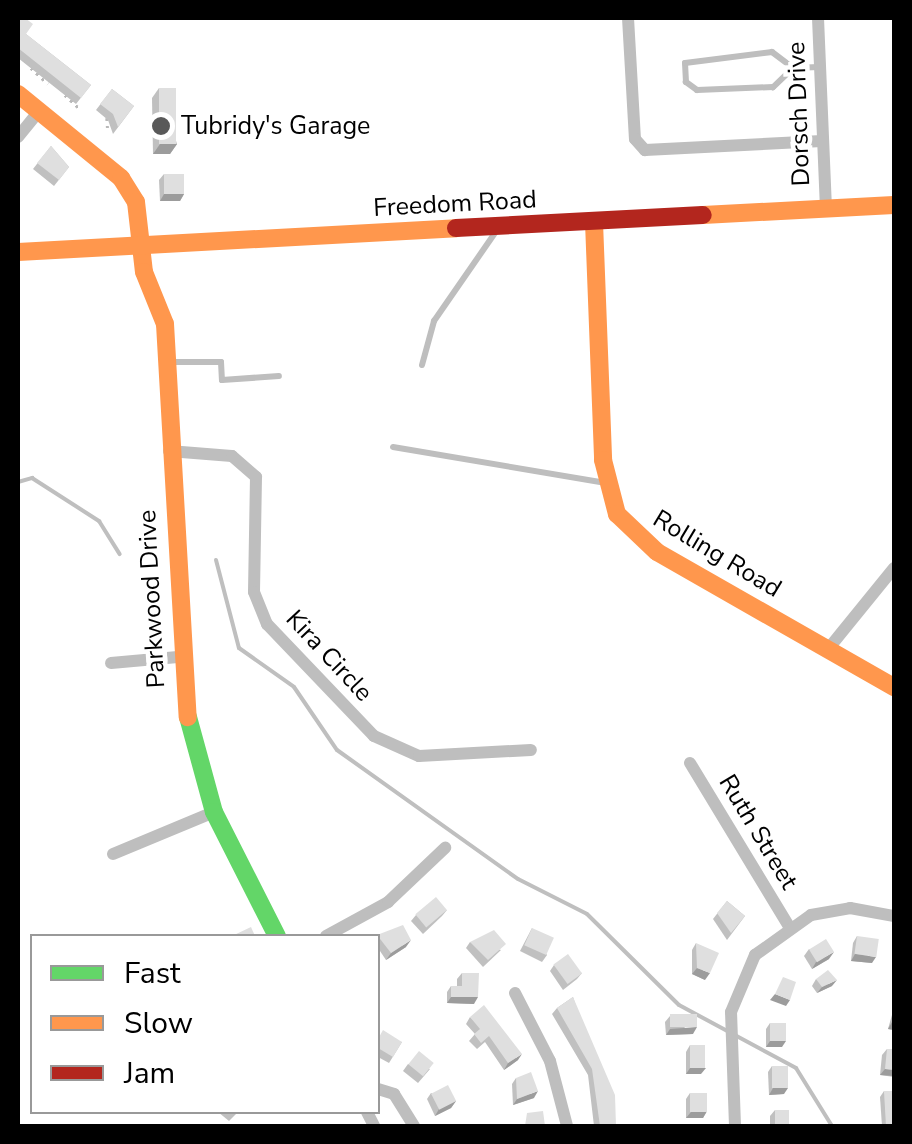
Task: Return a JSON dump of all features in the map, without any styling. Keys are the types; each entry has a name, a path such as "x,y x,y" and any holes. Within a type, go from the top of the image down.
{"street":[{"path":"628,18 635,139 644,150 822,142"},
{"name":"Dorsch Drive","path":"818,18 826,209"},
{"name":"Parkwood Drive","path":"18,94 130,189 138,245 162,312 178,658 214,812 276,934"},
{"path":"18,137 39,111"},
{"name":"Freedom Road","path":"18,252 894,205"},
{"name":"Rolling Road","path":"594,222 607,483 617,514 642,542 894,687"},
{"name":"Kira Circle","path":"169,451 232,456 256,477 254,592 266,624 374,736 419,756 531,750"},
{"path":"829,648 894,568"},
{"path":"111,662 178,658"},
{"name":"Ruth Street","path":"690,762 788,925"},
{"path":"113,854 214,812"},
{"path":"330,934 388,902 445,848"},
{"path":"735,1126 734,1001 755,955 788,925 850,908 894,916"},
{"path":"515,993 550,1061 568,1126"},
{"path":"380,1090 394,1094 414,1126"}],"lane":[{"path":"794,68 773,86 697,90 686,82 685,63 772,52 794,68 820,67"},
{"path":"422,365 434,321 498,227"},
{"path":"167,362 220,362 222,380 280,376"},
{"path":"393,447 607,483"}],"path":[{"path":"31,68 48,84"},
{"path":"65,95 81,110"},
{"path":"108,131 109,116"}],"building":[{"path":"18,18 33,24 26,34 91,85 81,98 18,48"},
{"path":"159,88 176,88 176,144 159,144"},
{"path":"112,89 134,106 118,127 113,114 100,104"},
{"path":"51,146 69,167 59,180 37,163"},
{"path":"164,174 184,174 184,194 164,194"},
{"path":"436,897 447,910 426,927 415,914"},
{"path":"727,901 745,916 731,933 717,913"},
{"path":"403,925 411,940 391,953 380,934"},
{"path":"251,927 254,934 236,934"},
{"path":"532,928 554,938 546,955 524,945"},
{"path":"494,930 506,944 488,960 470,942"},
{"path":"857,936 879,939 876,957 854,954"},
{"path":"826,939 834,952 817,962 809,950"},
{"path":"696,943 719,953 710,973 697,968"},
{"path":"568,954 582,973 568,984 553,965"},
{"path":"828,970 837,980 822,987 816,979"},
{"path":"462,973 479,973 478,997 451,997 451,986 462,986"},
{"path":"783,977 796,982 790,1000 775,994"},
{"path":"573,997 615,1095 616,1126 600,1126 592,1069 557,1008"},
{"path":"484,1005 522,1054 508,1063 489,1036 481,1043 474,1034 480,1029 470,1017"},
{"path":"670,1014 697,1014 697,1027 670,1027"},
{"path":"770,1023 786,1023 786,1041 770,1041"},
{"path":"383,1030 402,1042 393,1057 380,1049"},
{"path":"690,1045 705,1045 705,1068 690,1068"},
{"path":"887,1049 894,1049 894,1070 885,1069"},
{"path":"419,1051 434,1063 423,1076 408,1064"},
{"path":"772,1066 788,1066 788,1088 772,1088"},
{"path":"531,1072 538,1091 517,1099 516,1078"},
{"path":"448,1085 456,1101 439,1110 431,1094"},
{"path":"884,1091 894,1091 894,1126 886,1126"},
{"path":"690,1093 707,1093 707,1112 690,1112"},
{"path":"775,1110 789,1110 789,1126 775,1126"},
{"path":"543,1111 545,1126 525,1126 527,1113"}],"waterway":[{"path":"18,482 32,478 99,521 120,554"},
{"path":"216,560 239,648 294,687 337,750 518,879 587,914 679,1005 796,1068 832,1126"}],"traffic: fast":[{"path":"188,717 214,812 276,934"}],"traffic: slow":[{"path":"18,94 121,178 136,202 144,272 165,324 188,717"},
{"path":"703,215 894,205"},
{"path":"594,222 603,460 617,514 657,552 894,687"},
{"path":"18,252 456,228"}],"traffic: jam":[{"path":"456,228 703,215"}],"place":[{"name":"Tubridy's Garage","path":"161,126"}]}
